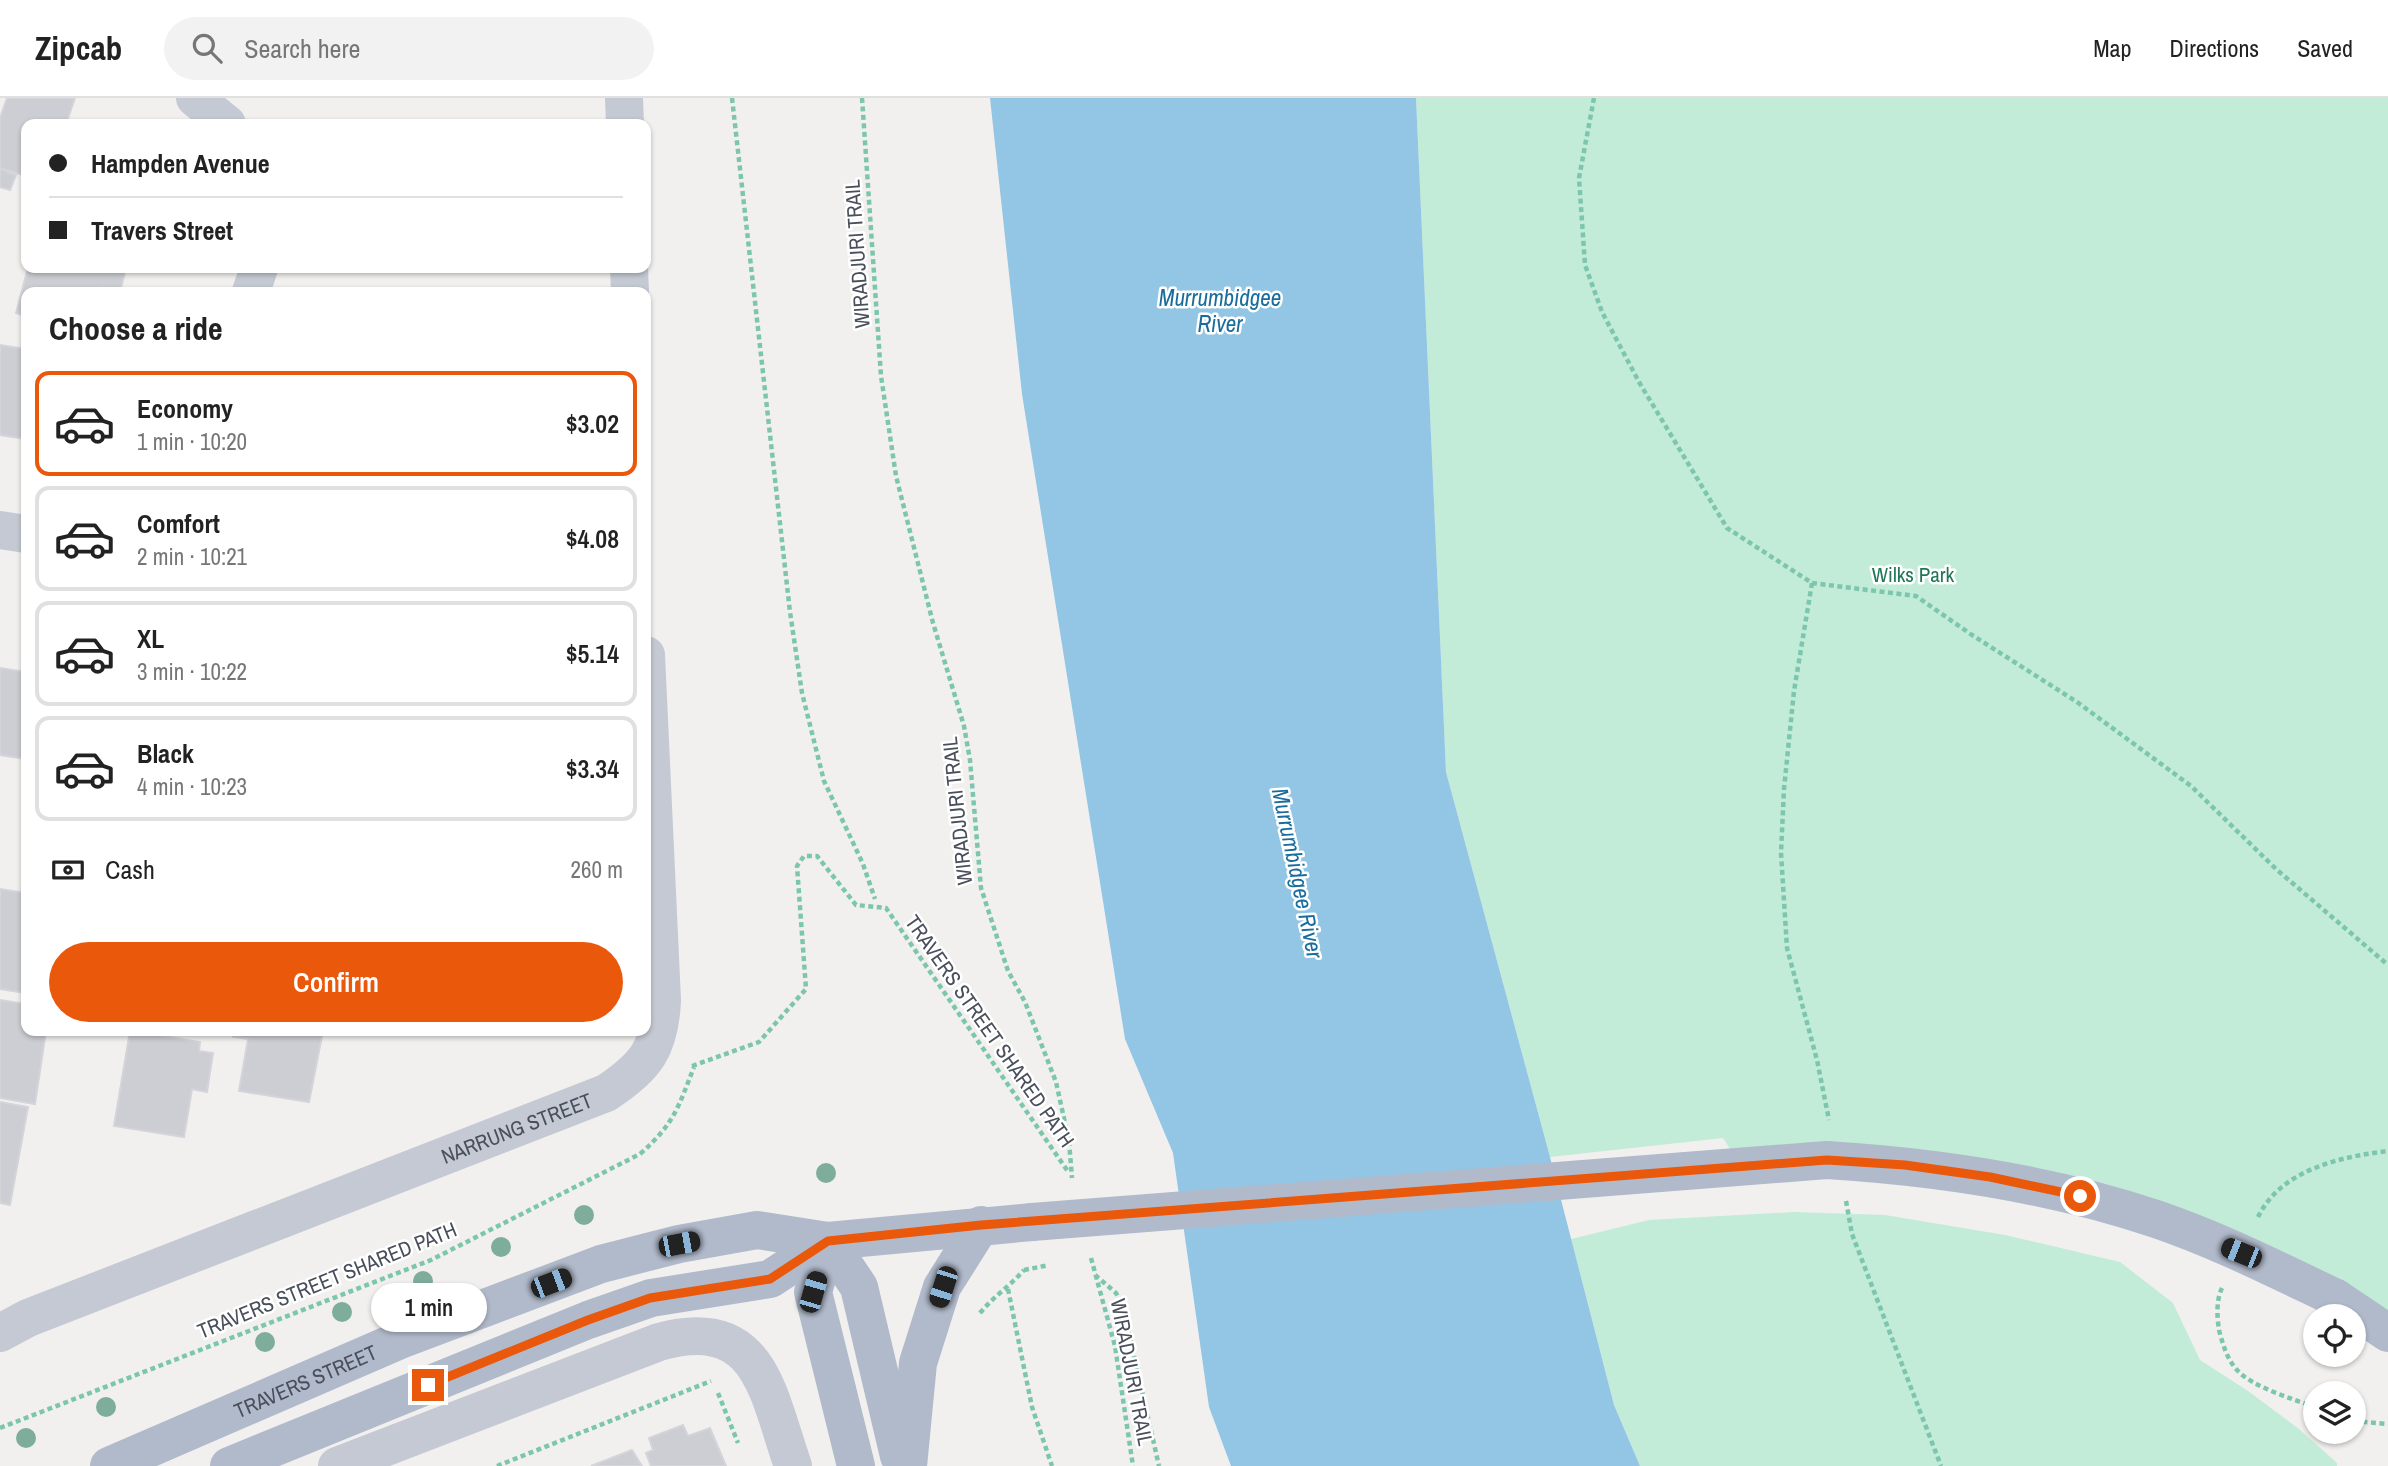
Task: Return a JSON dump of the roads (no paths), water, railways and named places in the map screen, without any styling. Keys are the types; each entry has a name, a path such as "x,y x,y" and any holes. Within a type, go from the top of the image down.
{"main road":[{"name":"TRAVERS STREET","path":"109,1466 400,1340 601,1264 679,1244 757,1230 828,1241 981,1225 1741,1166 1840,1161 1905,1165 1990,1177 2080,1196 2157,1220 2229,1248 2336,1298 2388,1333"},
{"path":"908,1466 918,1363 943,1287 981,1225"},
{"name":"TRAVERS STREET","path":"229,1466 650,1298 770,1279 828,1241"},
{"path":"828,1241 813,1292 856,1466"},
{"path":"828,1241 859,1287 901,1466"}],"street":[{"path":"195,98 221,119"},
{"path":"624,98 625,119"},
{"path":"0,530 21,533"},
{"name":"NARRUNG STREET","path":"0,1333 41,1313 606,1093 625,1081 651,1053 657,1041 661,1020 651,763"},
{"path":"337,1466 682,1335 709,1335 736,1345 752,1362 767,1390 793,1466"}],"water":[{"name":"Murrumbidgee River","path":"990,98 1416,98 1446,772 1614,1405 1640,1466 1231,1466 1209,1407 1173,1153 1125,1039 1022,394"}],"park label":[{"name":"Wilks Park","path":"1913,574"}]}
